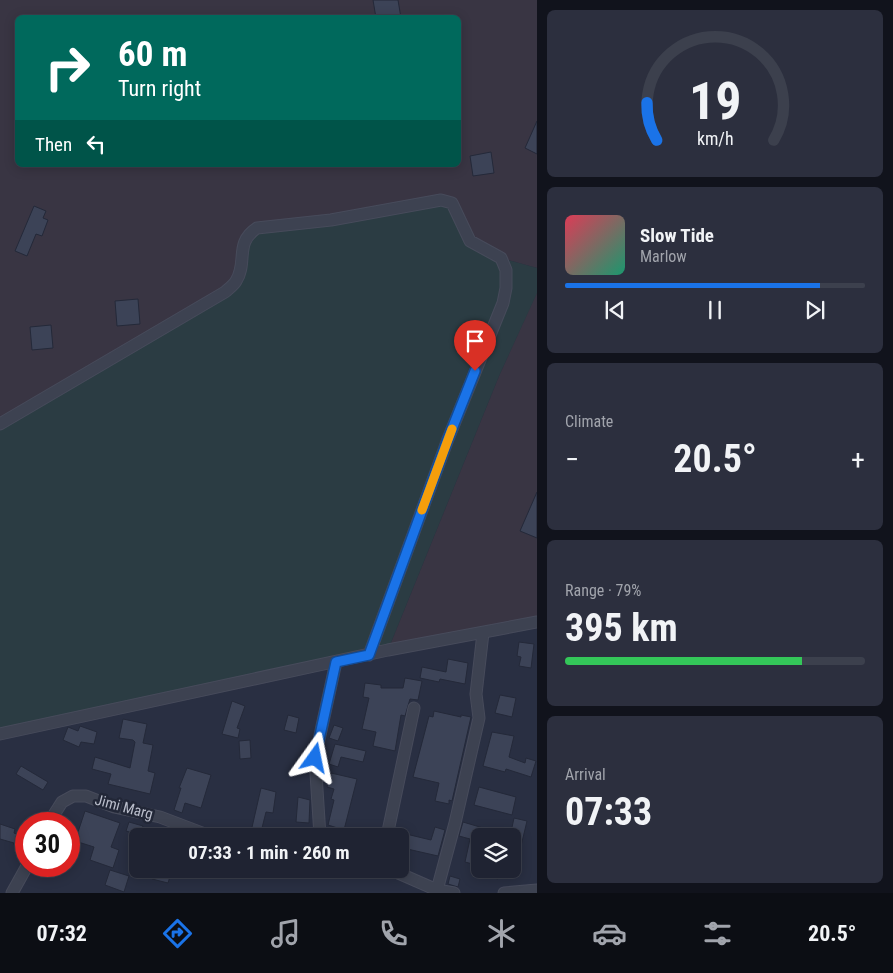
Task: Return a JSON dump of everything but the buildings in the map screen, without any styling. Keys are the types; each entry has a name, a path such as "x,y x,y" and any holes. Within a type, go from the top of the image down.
{"street":[{"path":"0,424 225,292 236,282 243,243 248,234 257,228 331,220 441,200 452,203 470,241 501,258 506,270 506,288 503,303 448,439 369,655"},
{"path":"0,734 369,655 537,622"},
{"path":"437,890 455,823 479,718 476,694 483,633"},
{"path":"319,828 315,758 336,662"},
{"path":"389,828 414,708"},
{"name":"Jimi Marg","path":"56,812 62,802 72,796 86,796 114,807 160,817 189,828"},
{"path":"12,893 21,877"},
{"path":"409,878 437,890 454,893"},
{"path":"504,893 537,890"}],"shaded area":[{"path":"0,0 537,0 537,268 501,258 236,282 0,424"},
{"path":"452,203 470,241 501,258 537,268 537,293 499,376 388,650 0,734 0,424 236,282 248,234"},
{"path":"537,292 537,622 388,650 499,376"}],"slow traffic":[{"path":"422,510 452,429"}],"route":[{"path":"315,758 336,662 369,655 448,439 475,371"}]}
